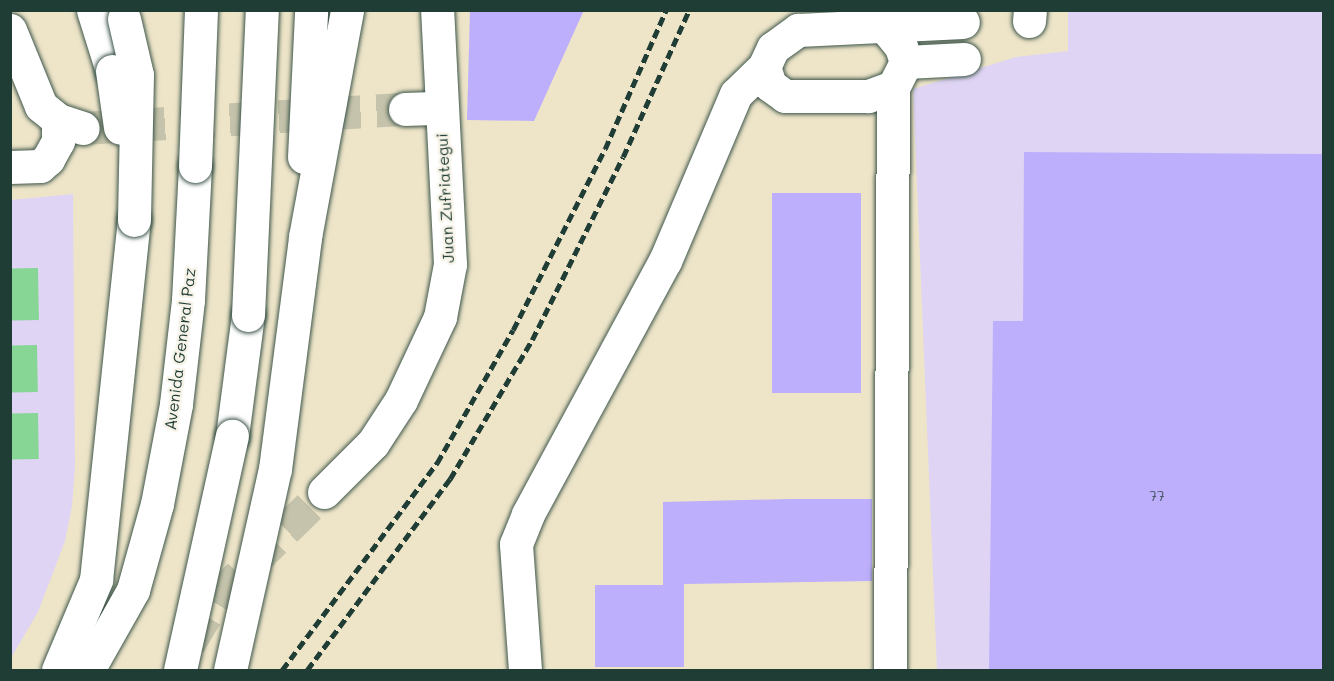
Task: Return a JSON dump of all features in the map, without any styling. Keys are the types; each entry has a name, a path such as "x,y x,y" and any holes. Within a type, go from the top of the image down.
{"main road":[{"path":"93,10 112,71 134,220"},
{"name":"Avenida General Paz","path":"88,670 133,590 157,504 176,404 188,300 201,10"},
{"path":"180,670 230,447 247,326 262,10"},
{"path":"231,670 275,469 305,237 347,10"},
{"name":"Juan Zufriategui","path":"324,492 373,443 401,400 440,317 450,264 440,108 437,10"},
{"path":"783,10 768,57 770,85 785,96 868,96 899,74 964,59"},
{"path":"305,237 303,123 311,11"},
{"path":"58,670 96,580 134,220 137,75 123,15"},
{"path":"525,670 516,544 528,514 665,261 736,94 768,57 798,30 963,22"},
{"path":"885,27 901,47 890,670"},
{"path":"10,30 36,98 70,124 48,159 40,166 10,167"},
{"path":"405,109 440,108"}],"shaded area":[{"path":"1068,11 1323,11 1323,670 937,670 913,89 1016,57 1068,51"},
{"path":"73,194 75,467 72,506 65,541 38,612 11,658 11,200"}],"green space":[{"path":"11,268 38,268 39,320 12,320"},
{"path":"11,345 37,345 38,392 12,392"},
{"path":"11,413 38,413 39,459 12,459"}],"building":[{"path":"470,10 584,10 534,121 467,120"},
{"path":"1024,152 1323,154 1323,670 989,670 993,321 1023,321"},
{"path":"772,193 861,193 861,393 772,393"},
{"path":"872,499 872,581 684,584 684,667 595,667 595,585 663,585 663,502"}],"tunnel":[{"path":"83,128 405,109"},
{"path":"189,644 216,598 324,492"}],"railway":[{"path":"282,670 437,463 513,330 605,149 666,10"},
{"path":"307,670 450,479 532,340 623,157 689,10"}]}
